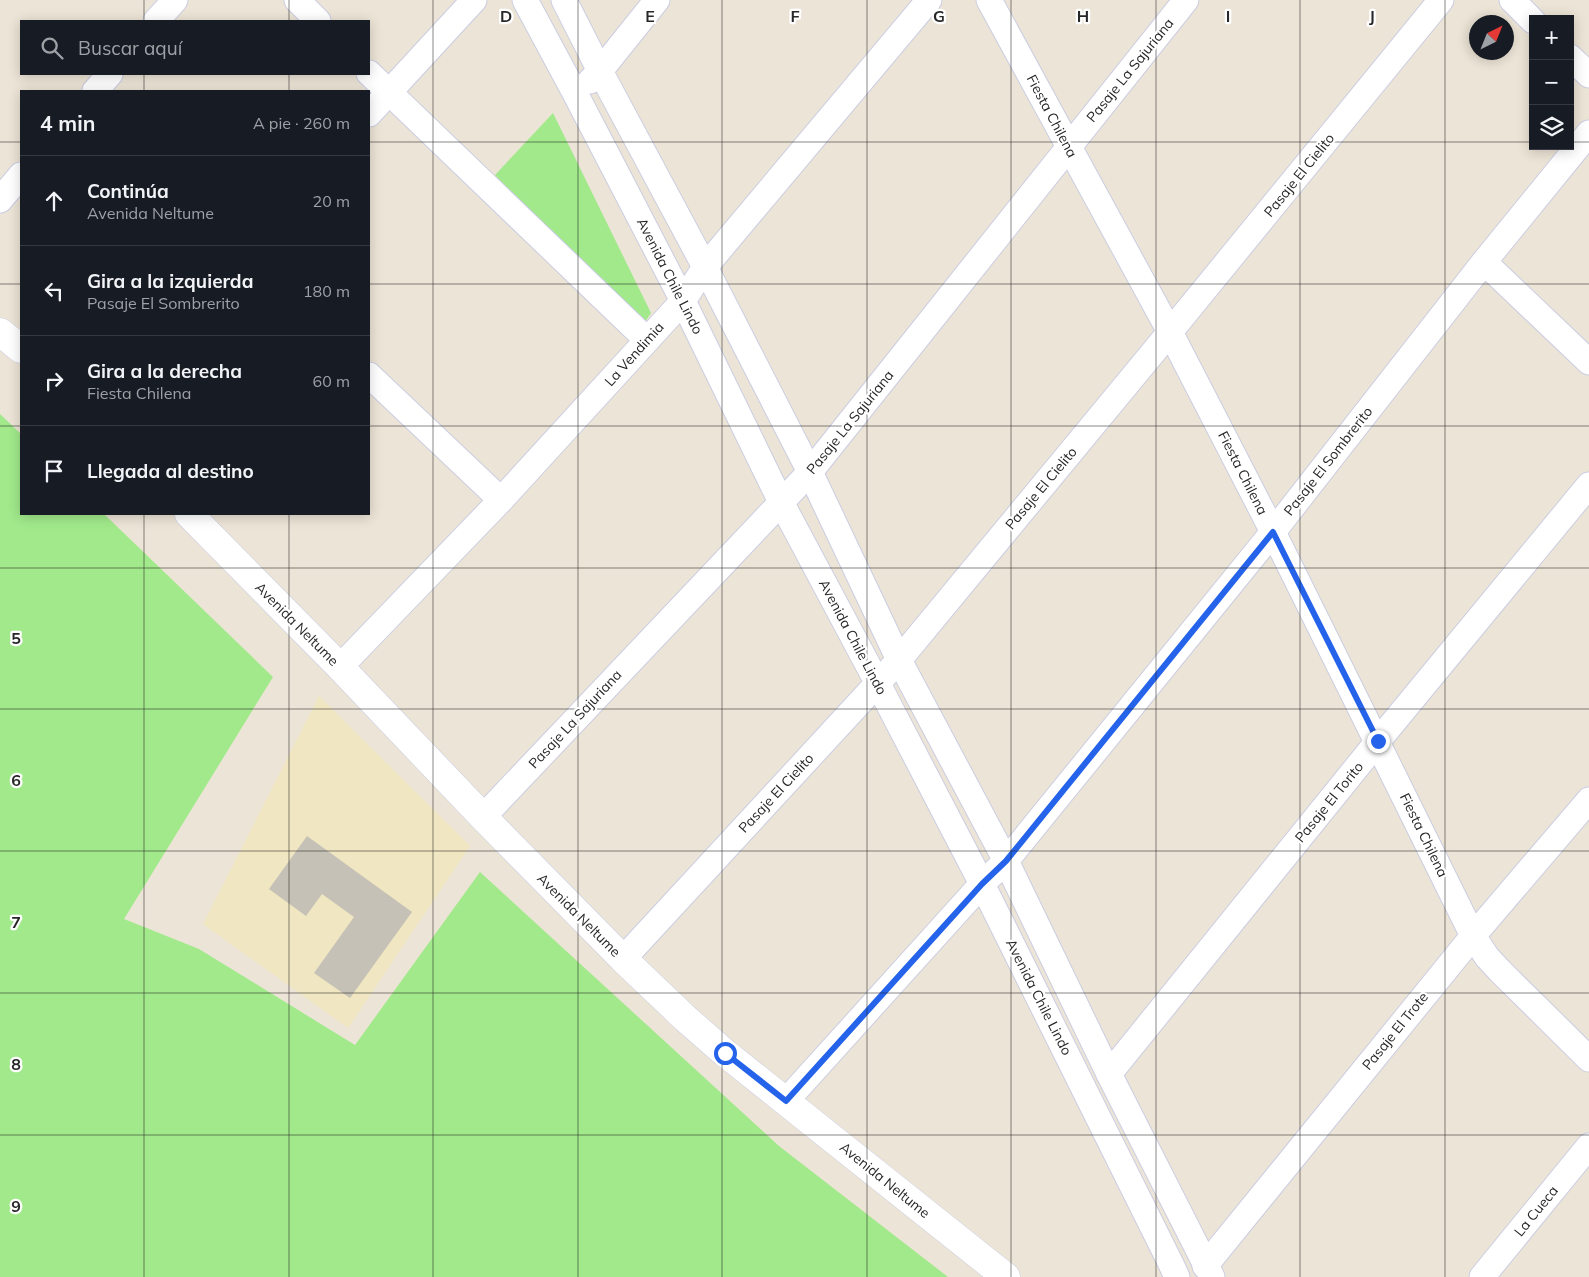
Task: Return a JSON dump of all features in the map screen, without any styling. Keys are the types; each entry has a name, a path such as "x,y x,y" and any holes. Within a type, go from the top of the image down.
{"street":[{"path":"157,20 175,0"},
{"path":"297,0 317,20"},
{"path":"370,113 474,0"},
{"name":"Avenida Chile Lindo","path":"525,0 683,301 781,502 982,884 1172,1264 1176,1277"},
{"name":"Avenida Chile Lindo","path":"564,0 705,267 810,472 899,660 1006,861 1109,1074 1208,1271"},
{"path":"576,95 600,71 657,0"},
{"name":"La Vendimia","path":"340,668 500,500 683,301 705,267 929,0"},
{"name":"Fiesta Chilena","path":"989,0 1170,332 1378,741 1473,936 1487,957 1500,971 1589,1059"},
{"name":"Pasaje La Sajuriana","path":"482,817 810,472 1186,0"},
{"name":"Pasaje El Cielito","path":"623,959 899,660 1441,0"},
{"path":"1512,0 1529,17"},
{"path":"1573,60 1589,75"},
{"path":"96,90 109,75"},
{"path":"370,75 647,340"},
{"name":"Pasaje El Sombrerito","path":"786,1101 982,884 1006,861 1273,532 1484,262 1589,133"},
{"path":"0,200 20,176"},
{"path":"1484,262 1589,362"},
{"path":"0,332 20,349"},
{"path":"370,376 500,500"},
{"name":"Pasaje El Torito","path":"1109,1074 1378,741 1589,485"},
{"name":"Avenida Neltume","path":"189,515 340,668 482,817 623,959 685,1018 725,1053 1006,1277"},
{"name":"Pasaje El Trote","path":"1208,1271 1473,936 1589,800"},
{"name":"La Cueca","path":"1482,1277 1589,1146"}],"shaded area":[{"path":"319,696 470,846 348,1028 203,924"}],"green space":[{"path":"553,113 651,313 641,328 495,175"},
{"path":"0,414 20,433 20,515 105,515 273,677 124,919 199,949 355,1045 480,872 779,1146 948,1277 0,1277"}],"building":[{"path":"307,836 412,912 350,998 314,973 354,917 322,894 306,916 269,889"}],"route":[{"path":"725,1053 786,1101 982,884 1006,861 1273,532 1378,741"}]}
